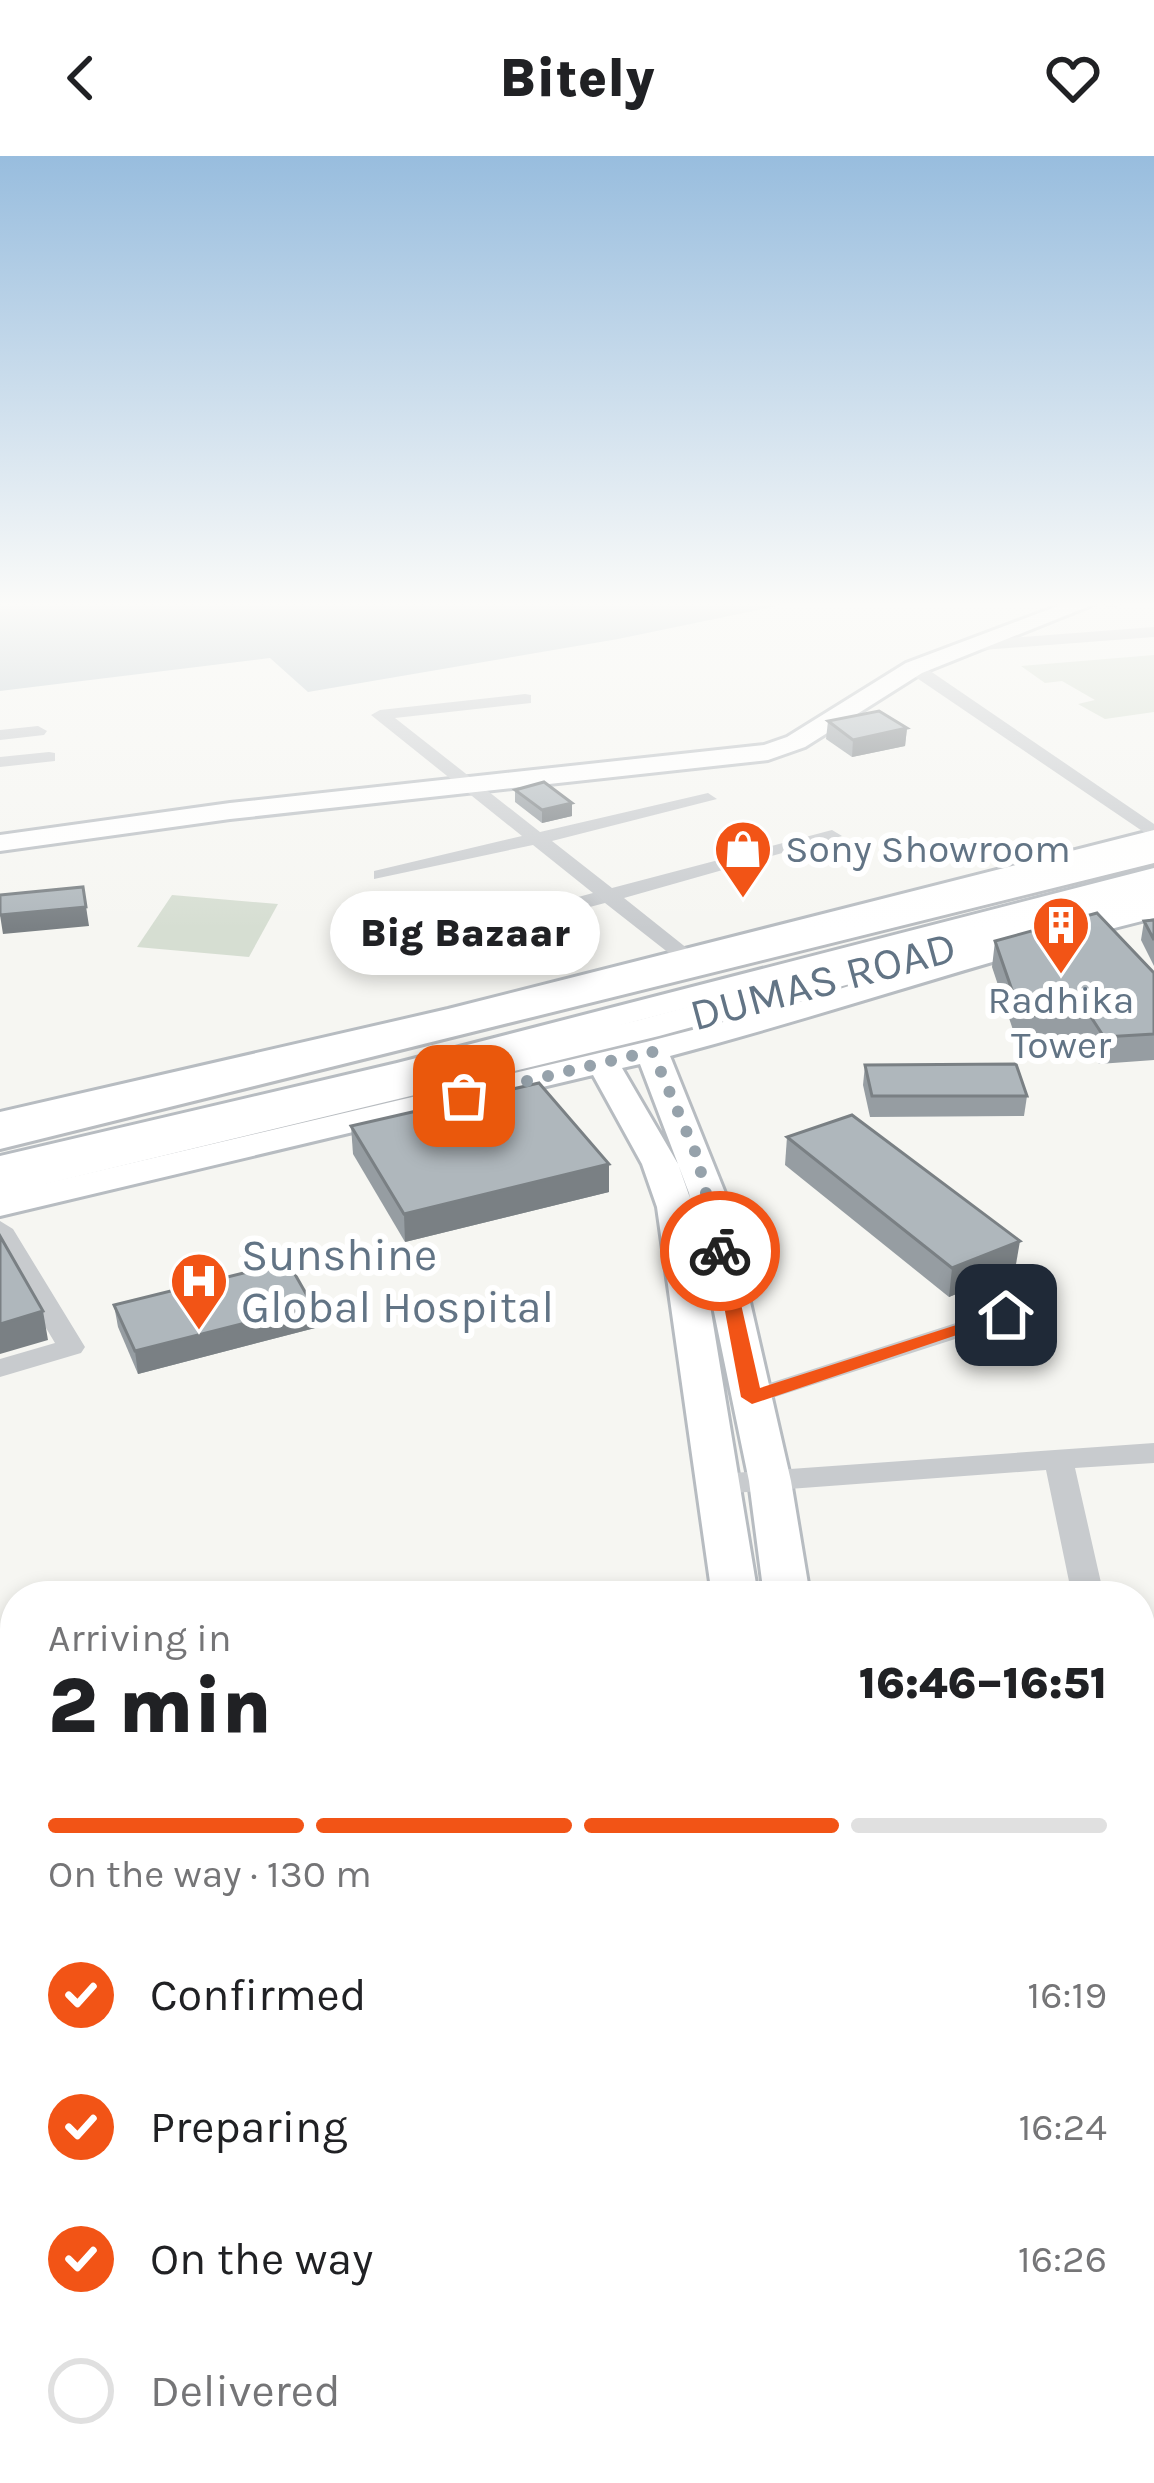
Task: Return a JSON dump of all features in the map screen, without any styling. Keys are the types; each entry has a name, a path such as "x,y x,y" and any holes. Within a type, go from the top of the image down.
{"main road":[{"name":"DUMAS ROAD","path":"0,1138 1154,854"},
{"name":"DUMAS ROAD","path":"0,1183 647,1029 1154,891"}],"street":[{"path":"418,712 380,716 686,957"},
{"path":"0,843 769,752 796,742 844,712"},
{"path":"977,712 1154,835"},
{"path":"0,735 38,730"},
{"path":"0,762 49,757"},
{"path":"381,875 708,799"},
{"path":"0,1122 686,957 1154,835"},
{"path":"460,935 832,836"},
{"path":"0,1151 1154,867"},
{"path":"0,1167 401,1072 1154,877"},
{"path":"0,1368 71,1347 1,1227 803,1011 1006,945 1154,909"},
{"path":"652,1051 707,1192 770,1481 785,1581"},
{"path":"603,1063 660,1164 675,1208 733,1581"},
{"path":"720,1484 1154,1454"},
{"path":"1059,1463 1085,1581"}],"lane":[{"path":"752,1397 1049,1301"}],"shaded area":[{"path":"1092,712 1154,712 1154,712 1105,719"},
{"path":"172,895 278,904 249,957 137,947"}],"building":[{"path":"880,712 907,728 853,740 828,721"},
{"path":"544,782 572,803 542,810 515,790"},
{"path":"83,887 86,907 0,915 0,895"},
{"name":"Radhika Tower","path":"1097,913 1154,973 1154,1034 1104,1037 1089,1014 1021,1016 995,941"},
{"path":"1154,920 1154,940 1144,921"},
{"path":"1016,1064 1027,1096 872,1096 865,1065"},
{"path":"539,1083 609,1164 404,1214 351,1126"},
{"path":"852,1115 1020,1241 952,1268 787,1137"},
{"path":"0,1236 43,1311 0,1324"},
{"path":"288,1262 313,1306 135,1351 114,1305"}],"way so far":[{"path":"464,1096 652,1051 697,1156 720,1251"}],"place":[{"name":"Sony Showroom","path":"743,900"},
{"name":"Radhika Tower","path":"1061,976"},
{"name":"Big Bazaar","path":"464,1096"},
{"name":"Sunshine Global Hospital","path":"199,1332"}],"route":[{"path":"720,1251 752,1397 1006,1315"}]}
